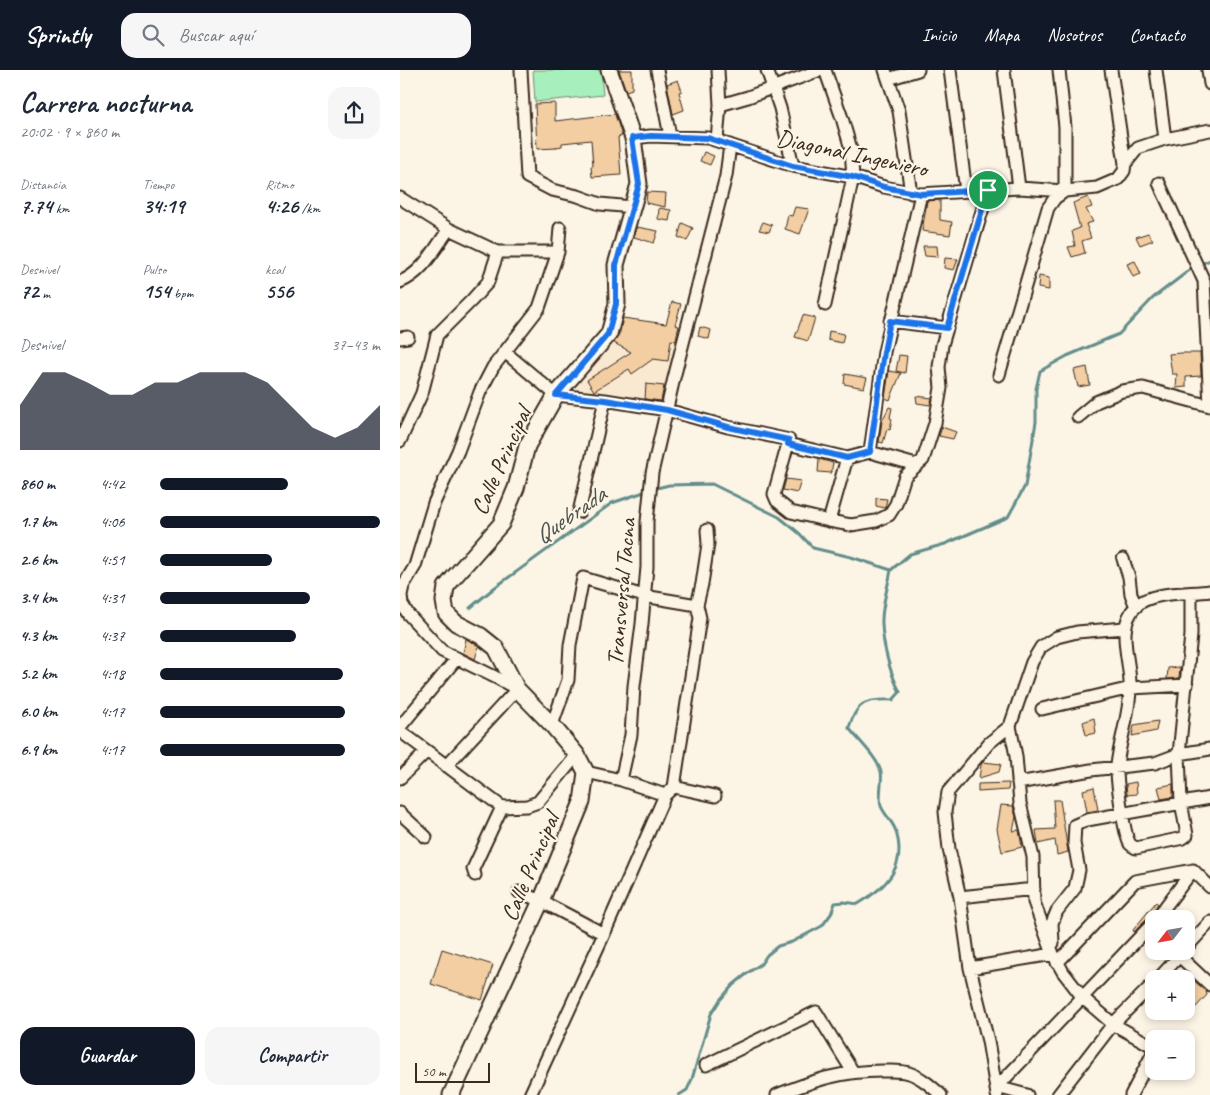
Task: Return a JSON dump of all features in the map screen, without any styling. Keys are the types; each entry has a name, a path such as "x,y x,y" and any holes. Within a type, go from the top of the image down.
{"street":[{"path":"521,70 527,177 552,190 578,196 600,204 632,207"},
{"name":"Calle Principal","path":"451,1095 541,901 582,802 586,772 576,755 552,726 516,690 496,648 481,636 456,623 446,613 444,601 446,587 501,524 516,488 527,446 556,395 608,334 616,304 616,265 639,184 632,138 609,70"},
{"path":"657,70 670,136"},
{"path":"718,70 720,105 718,140"},
{"path":"767,70 774,87 793,166"},
{"path":"720,105 748,98 820,70"},
{"path":"825,70 851,149 853,177 825,306"},
{"path":"870,452 884,352 916,193 898,111 887,74 918,70"},
{"path":"950,70 966,191"},
{"path":"1004,70 1019,188"},
{"path":"999,375 1048,208 1055,198 1065,191 1065,127 1059,70"},
{"path":"1111,70 1125,164"},
{"path":"1156,70 1165,139"},
{"path":"1208,70 1210,84"},
{"name":"Diagonal Ingeniero","path":"632,138 651,136 708,138 793,166 853,177 884,187 916,193 1019,188 1065,191 1097,188 1118,178 1124,171 1125,164 1138,148 1165,139 1210,130"},
{"name":"Transversal Tacna","path":"621,780 631,735 634,686 642,624 647,522 652,473 726,176 730,145"},
{"path":"1078,417 1096,402 1122,391 1143,388 1210,406 1204,281 1160,182"},
{"path":"789,442 774,494 777,501 791,512 828,521 851,524 876,521 889,515 896,504 905,476 923,460 935,423 941,388 939,366 947,328 988,190"},
{"path":"400,198 449,228 498,252 558,252"},
{"path":"400,282 420,270 449,228"},
{"path":"446,766 516,690 495,676 442,651 408,614 402,604 401,595 403,586 415,566 434,503 458,451 480,392 493,368 539,308 558,252 560,228"},
{"path":"400,441 424,385 437,335 488,282 498,252"},
{"path":"890,321 947,328"},
{"path":"506,353 556,395 605,400 667,410 847,458 870,452 916,465"},
{"path":"579,512 605,400"},
{"path":"828,521 847,458"},
{"path":"530,1095 604,934 664,795 674,786 700,618 697,605 705,560 707,530"},
{"path":"1123,559 1129,576 1131,594 1136,606"},
{"path":"552,726 568,680 570,645 583,578 644,596 697,605"},
{"path":"1191,594 1191,635 1179,754 1181,802 1187,835 1184,838 1136,848 1130,844 1122,814 1117,766 1127,719 1131,688 1124,628 1136,606 1142,602 1160,595 1210,591"},
{"path":"1124,628 1077,632 1057,636 1042,647 1032,662 1010,726 1016,756 1020,803 1033,857 1034,902 1055,959 1083,998 1113,1024 1145,1042"},
{"path":"400,727 458,658"},
{"path":"1042,709 1131,688 1187,685"},
{"path":"997,1091 970,968 960,897 949,849 944,812 948,792 989,742 1010,726"},
{"path":"400,731 502,808 527,806 538,802 576,755"},
{"path":"1018,783 1117,766 1154,763 1179,754 1210,749"},
{"path":"400,778 426,752"},
{"path":"586,772 621,780 664,795"},
{"path":"674,786 715,796"},
{"path":"1055,959 1052,923 1057,911 1075,888 1079,870 1074,843 1075,825 1087,820 1210,798"},
{"path":"475,875 473,869 502,808"},
{"path":"400,813 426,837"},
{"path":"970,968 1055,959 1135,881 1193,870"},
{"path":"1193,870 1210,887"},
{"path":"1164,910 1193,870"},
{"path":"960,897 1034,890"},
{"path":"519,892 541,901 604,934"},
{"path":"1195,938 1210,922"},
{"path":"997,1091 1145,933"},
{"path":"1166,970 1174,960"},
{"path":"1188,960 1210,985"},
{"path":"1058,1095 1113,1024 1145,992"},
{"path":"706,1065 816,1012 853,1072"},
{"path":"1131,1095 1145,1068"},
{"path":"777,1095 812,1081 853,1072 901,1071 927,1082 941,1095"},
{"path":"997,1091 1027,1095"}],"shaded area":[{"path":"622,318 682,327 663,403 573,391 614,339"}],"green space":[{"path":"533,70 601,70 603,95 535,102"}],"building":[{"path":"619,70 632,70 632,89 626,91"},
{"path":"678,80 682,91 679,92 684,110 673,114 667,84"},
{"path":"555,103 555,121 615,114 622,136 618,137 621,175 592,177 591,140 562,143 562,146 556,148 537,149 535,104"},
{"path":"704,152 714,156 710,165 700,161"},
{"path":"647,192 666,193 665,207 646,203"},
{"path":"1088,197 1092,207 1086,209 1093,222 1086,224 1091,238 1082,241 1085,253 1072,257 1068,247 1075,246 1072,231 1080,228 1073,203"},
{"path":"940,200 940,220 952,222 950,235 922,231 927,201"},
{"path":"795,207 809,209 800,234 785,229 788,215 792,216"},
{"path":"659,208 671,210 669,221 658,219"},
{"path":"763,222 772,225 769,232 759,230"},
{"path":"682,223 693,228 687,241 678,237"},
{"path":"637,227 658,231 654,243 634,237"},
{"path":"1148,233 1153,240 1140,245 1136,237"},
{"path":"923,246 937,246 938,257 925,256"},
{"path":"945,258 958,259 954,270 944,268"},
{"path":"1135,261 1141,274 1133,277 1127,264"},
{"path":"1039,276 1049,278 1049,290 1038,288"},
{"path":"672,302 681,304 675,325 679,326 676,341 671,340 668,361 653,359 632,374 629,369 594,391 587,380 631,352 614,343 620,332 623,318 666,324"},
{"path":"803,315 815,318 808,341 795,337"},
{"path":"700,327 711,330 709,339 698,336"},
{"path":"829,331 844,334 842,343 828,340"},
{"path":"1200,353 1201,376 1186,377 1186,387 1176,388 1177,374 1172,374 1169,354"},
{"path":"899,355 907,356 905,373 896,371"},
{"path":"1087,367 1090,385 1078,387 1074,370"},
{"path":"889,371 901,373 890,400 885,398"},
{"path":"845,374 867,378 864,388 844,384"},
{"path":"646,384 664,386 661,401 645,399"},
{"path":"916,396 932,398 930,405 917,403"},
{"path":"889,407 892,408 890,418 892,419 890,430 887,429 883,443 879,442 882,421"},
{"path":"942,427 956,432 953,439 939,436"},
{"path":"819,459 833,463 831,473 818,472"},
{"path":"786,479 801,481 797,493 783,490"},
{"path":"876,498 887,499 885,508 876,506"},
{"path":"466,639 479,646 475,659 463,653"},
{"path":"1180,667 1179,678 1167,679 1168,668"},
{"path":"1094,718 1096,733 1086,735 1083,722"},
{"path":"1158,721 1156,731 1132,736 1134,725"},
{"path":"983,762 1001,764 999,772 979,778"},
{"path":"1136,782 1137,794 1127,795 1126,784"},
{"path":"1009,783 1008,790 978,792 978,784"},
{"path":"1173,784 1173,797 1161,799 1158,787"},
{"path":"1094,787 1098,810 1087,812 1083,790"},
{"path":"1053,800 1060,800 1068,852 1057,855 1055,840 1038,844 1036,830 1055,829"},
{"path":"1001,805 1013,806 1016,817 1013,831 1019,830 1022,847 1002,852 997,829"},
{"path":"1156,902 1158,904 1154,910 1149,910"},
{"path":"1145,915 1145,920 1134,932 1133,930"},
{"path":"442,949 493,965 482,1000 431,984"},
{"path":"1195,982 1206,991 1207,995 1196,1007"}],"waterway":[{"path":"679,1095 687,1090 692,1079 711,1014 733,985 761,964 767,955 778,946 792,942 822,926 831,914 835,903 858,904 869,897 886,882 897,864 899,853 895,829 882,809 880,802 881,772 879,766 849,728 859,707 869,701 893,700 900,692 888,660 882,624 891,570 910,554 945,544 1008,517 1025,486 1036,422 1036,389 1040,371 1067,356 1119,334 1153,298 1191,269 1210,260"},
{"name":"Quebrada","path":"653,489 669,485 712,484 779,517 799,533 813,548 851,557 891,570"},
{"name":"Quebrada","path":"470,608 494,588 612,503 647,491"}],"route":[{"path":"651,136 708,138 793,166 853,177 911,193 988,190 947,328 890,321 870,452 847,458 788,444 789,440 728,427 667,410 605,400 556,395 608,334 616,304 616,265 639,184 632,138 651,136"}]}
